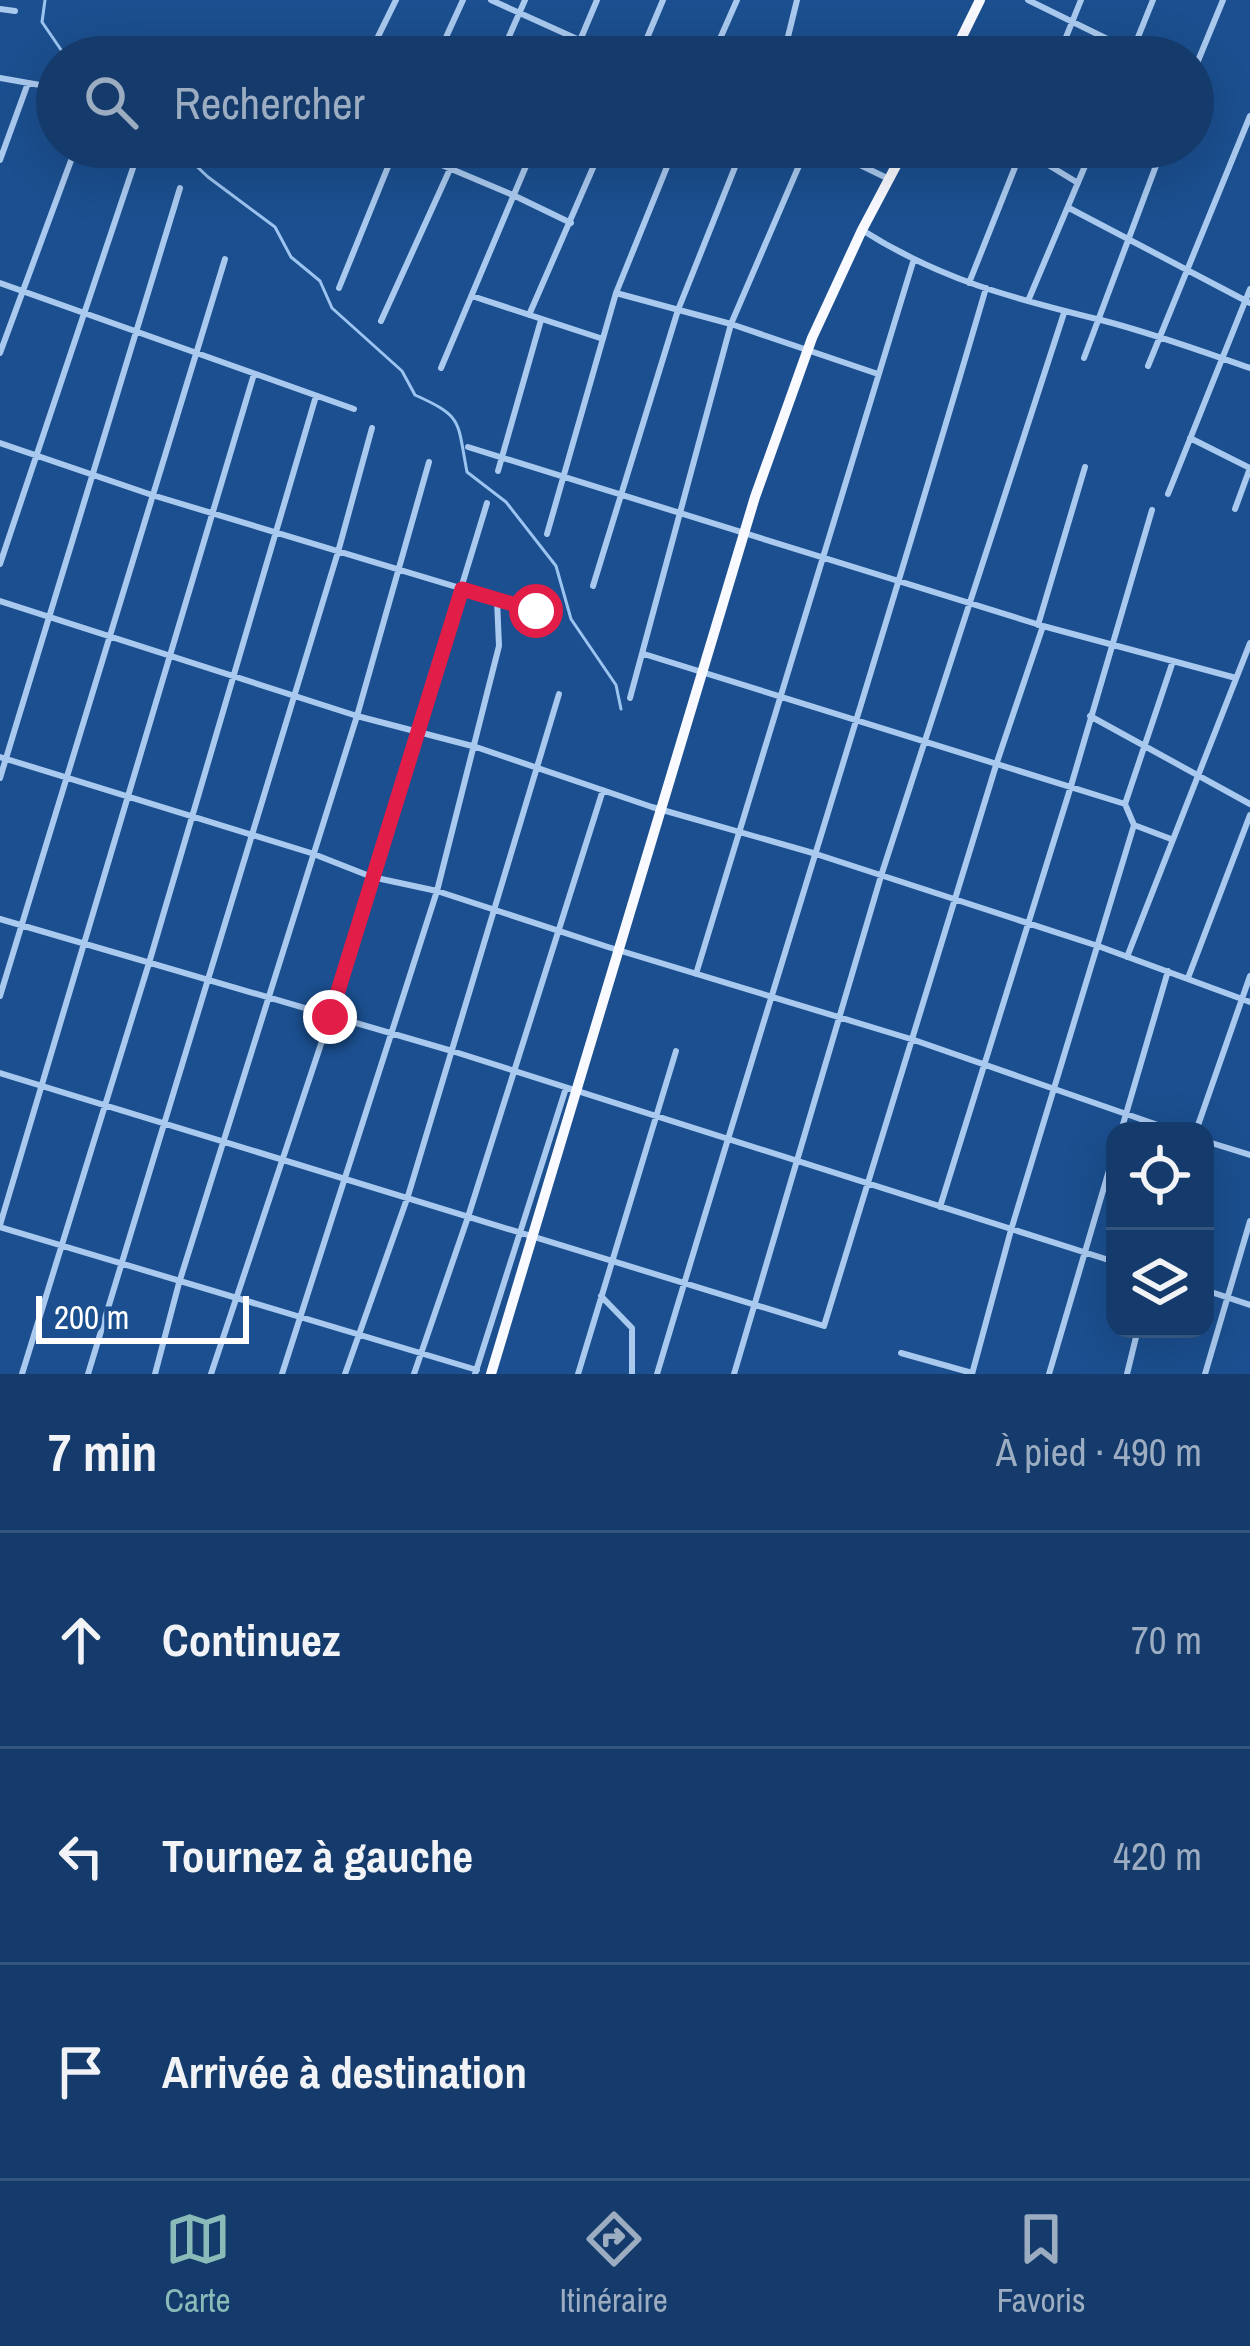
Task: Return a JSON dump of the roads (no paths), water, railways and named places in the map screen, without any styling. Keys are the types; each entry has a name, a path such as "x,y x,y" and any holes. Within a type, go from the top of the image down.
{"highway":[{"path":"962,36 980,0"},
{"path":"491,1374 533,1238 571,1089 664,810 743,534 807,352 896,168"}],"street":[{"path":"378,36 396,0"},
{"path":"447,36 463,0"},
{"path":"491,0 571,36"},
{"path":"509,36 525,0"},
{"path":"582,36 597,0"},
{"path":"648,36 663,0"},
{"path":"790,36 797,0"},
{"path":"1028,0 1100,36"},
{"path":"1067,36 1081,0"},
{"path":"1138,36 1153,0"},
{"path":"1208,36 1223,0"},
{"path":"720,36 734,1"},
{"path":"0,9 15,11"},
{"path":"0,78 36,84"},
{"path":"0,160 28,83"},
{"path":"1148,366 1184,271 1246,138 1250,116"},
{"path":"0,353 68,168"},
{"path":"0,564 133,168"},
{"path":"339,288 389,168"},
{"path":"381,321 452,168"},
{"path":"454,168 571,223"},
{"path":"441,368 525,168"},
{"path":"530,315 593,168"},
{"path":"547,534 616,293 667,168"},
{"path":"593,586 678,310 734,168"},
{"path":"630,698 731,324 798,168"},
{"path":"867,168 890,179"},
{"path":"969,283 1014,168"},
{"path":"1054,168 1078,183"},
{"path":"1028,302 1084,168"},
{"path":"1084,358 1155,168"},
{"path":"0,778 180,188"},
{"path":"1069,208 1248,302"},
{"path":"862,230 913,262 969,283 1250,368"},
{"path":"0,996 225,259"},
{"path":"696,974 913,262"},
{"path":"0,283 354,409"},
{"path":"657,1374 986,288"},
{"path":"1168,494 1250,289"},
{"path":"616,293 731,324 878,374"},
{"path":"472,296 603,339"},
{"path":"734,1374 881,876 1064,313"},
{"path":"498,471 542,320"},
{"path":"254,374 0,1226 476,1372 571,1089"},
{"path":"22,1374 316,396"},
{"path":"88,1374 372,428"},
{"path":"1190,438 1250,468 1234,509"},
{"path":"0,443 152,495 536,611"},
{"path":"468,447 1040,626 1237,678"},
{"path":"155,1374 179,1283 357,716 429,462"},
{"path":"0,1073 824,1326 1085,467"},
{"path":"212,1374 330,1017 487,503"},
{"path":"940,1208 1152,510"},
{"path":"282,1374 437,891 499,646 497,600"},
{"path":"0,601 357,716 476,747 664,810 813,853 1098,946 1250,1002"},
{"path":"1127,956 1250,643"},
{"path":"644,653 1125,804"},
{"path":"901,1354 974,1374 1011,1230 1134,825 1125,804 1173,662"},
{"path":"344,1374 408,1196 560,694"},
{"path":"1090,716 1250,804"},
{"path":"3,758 311,854 372,878 437,891 914,1040 1149,1122"},
{"path":"414,1374 603,790"},
{"path":"1188,978 1250,815"},
{"path":"1134,825 1172,839"},
{"path":"0,919 452,1051 1106,1259"},
{"path":"1124,1122 1168,971"},
{"path":"1199,1122 1250,976"},
{"path":"578,1374 676,1052"},
{"path":"1214,1144 1250,1155"},
{"path":"1048,1374 1106,1181"},
{"path":"1204,1374 1250,1221"},
{"path":"1214,1293 1250,1305"},
{"path":"601,1296 632,1328 632,1372 646,1374"},
{"path":"1127,1374 1136,1338"}],"waterway":[{"path":"45,0 42,22 52,36"},
{"path":"198,168 275,227 291,257 320,281 332,308 402,371 415,395 442,409 456,423 467,472 506,502 556,566 571,619 616,685 621,709"}]}
